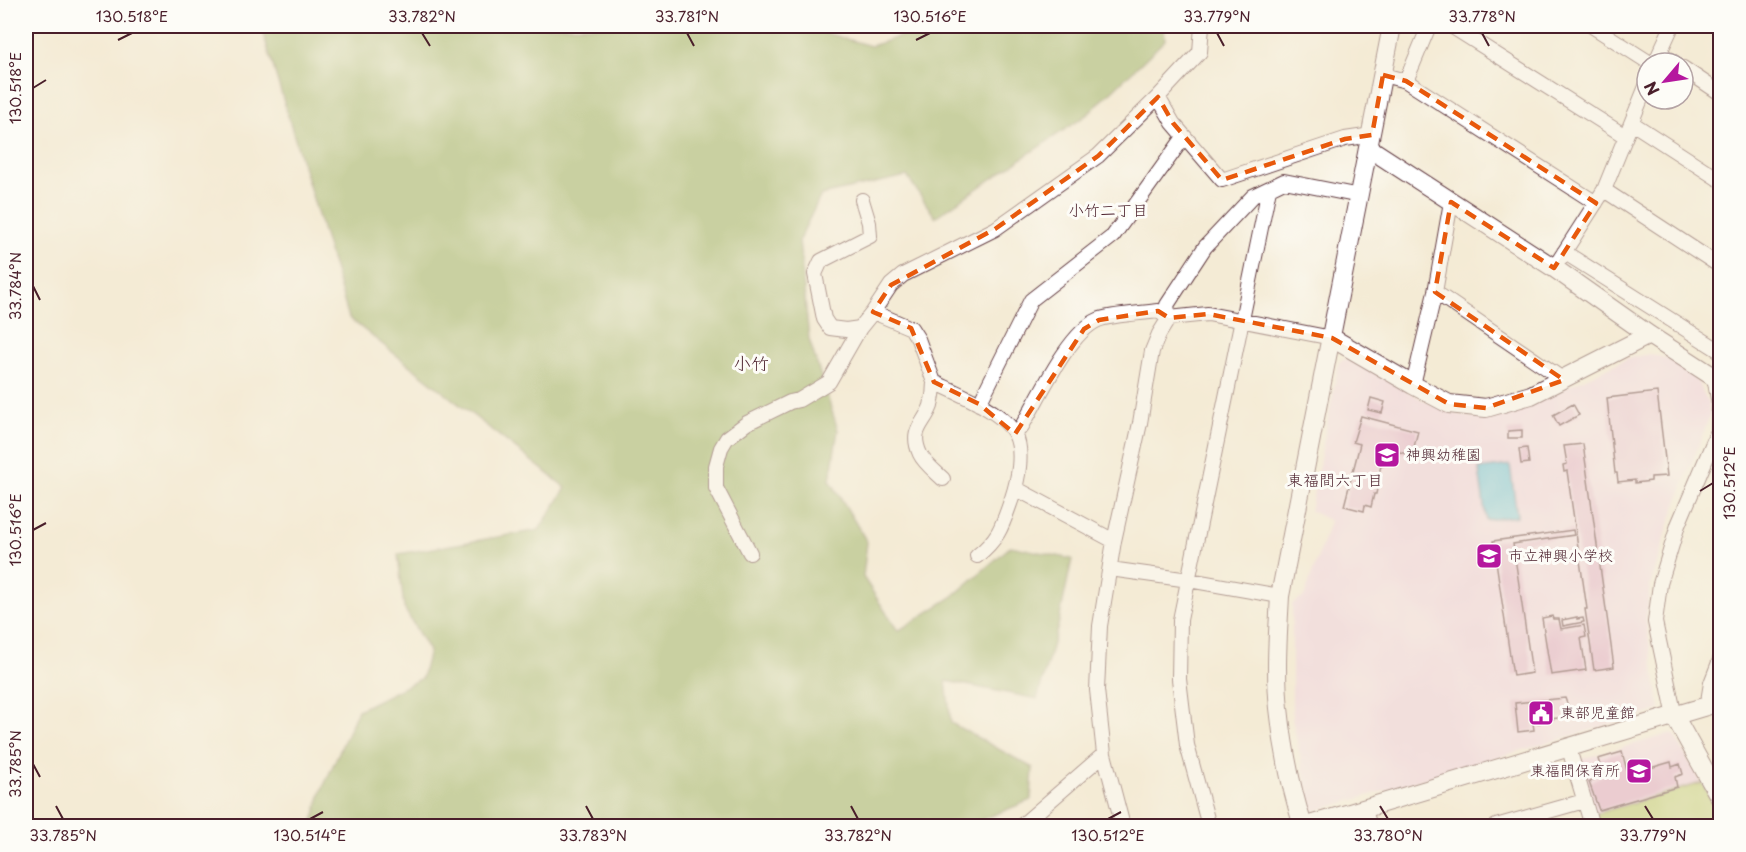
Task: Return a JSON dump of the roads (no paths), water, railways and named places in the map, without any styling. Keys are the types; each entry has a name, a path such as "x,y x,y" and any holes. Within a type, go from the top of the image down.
{"street":[{"path":"750,553 716,488 716,466 721,448 728,438 747,423 790,402 799,400 829,382 860,328 891,285 903,275 995,229 1098,156 1200,52 1202,26"},
{"path":"1392,26 1280,596 1277,649 1278,706 1295,801 1304,826 1714,705 1711,683 1720,660"},
{"path":"1406,81 1430,26"},
{"path":"1451,26 1625,136"},
{"path":"1592,26 1638,51"},
{"path":"1660,51 1672,26"},
{"path":"1383,75 1406,81 1596,203"},
{"path":"1695,76 1720,93"},
{"path":"1158,97 1173,123 1222,180 1345,139 1370,141 1451,202 1554,268 1649,335 1717,379 1718,431 1678,525 1660,584 1654,622 1675,717 1720,798"},
{"path":"1554,268 1604,190 1637,111"},
{"path":"1632,123 1720,180"},
{"path":"979,404 1030,300 1113,236 1184,137"},
{"path":"1123,826 1104,754 1097,690 1100,626 1114,541 1140,423 1152,351 1169,318 1167,305 1205,247 1253,196 1284,181 1360,196"},
{"path":"1209,826 1187,746 1179,679 1180,620 1269,189"},
{"path":"1604,190 1720,266"},
{"path":"860,328 846,330 830,328 824,319 815,274 821,261 870,236 869,223 862,200"},
{"path":"1413,385 1436,292 1451,202"},
{"path":"1564,252 1720,351"},
{"path":"1436,292 1564,380"},
{"path":"1015,434 1022,426 1069,345 1084,329 1099,320 1158,311 1169,318 1208,314 1332,338 1449,404 1486,408 1531,395 1649,335"},
{"path":"873,312 911,328 918,339 934,382 930,408 917,427 916,438 920,456 943,479"},
{"path":"934,382 979,404 1005,422 1015,434 1018,445 1019,469 1015,488 996,538 977,556"},
{"path":"1015,488 1114,541"},
{"path":"1110,569 1280,596"},
{"path":"1569,749 1592,826"},
{"path":"1022,826 1104,754"},
{"path":"1496,826 1584,801"},
{"path":"1364,808 1370,826"}],"water":[{"path":"1510,465 1517,516 1486,520 1479,469"}],"place":[{"name":"神興幼稚園","path":"1387,455"},
{"name":"市立神興小学校","path":"1489,556"},
{"name":"東部児童館","path":"1541,713"},
{"name":"東福間保育所","path":"1639,771"}],"district":[{"name":"小竹二丁目","path":"1108,210"},
{"name":"小竹","path":"751,364"},
{"name":"東福間六丁目","path":"1335,480"}]}
